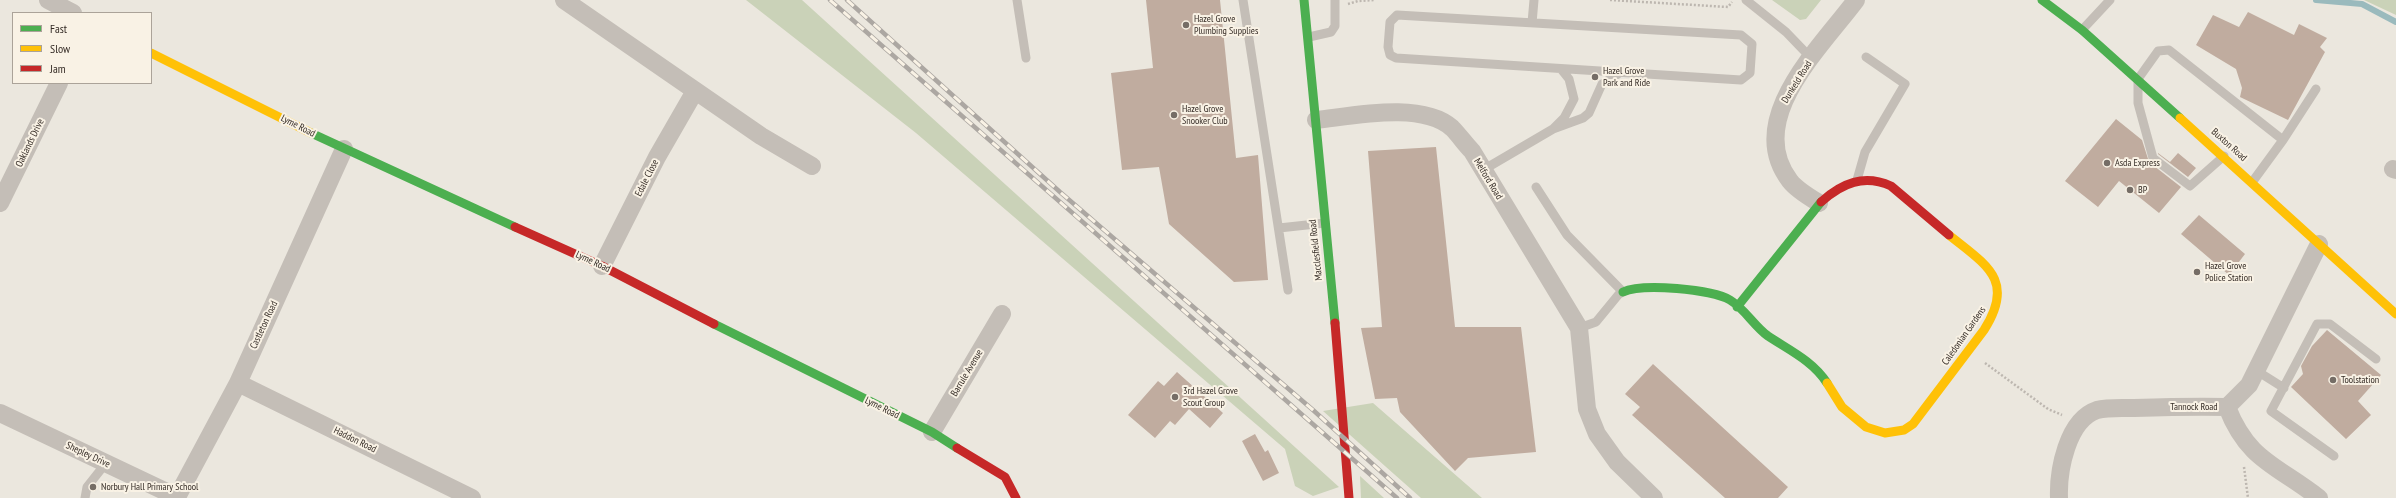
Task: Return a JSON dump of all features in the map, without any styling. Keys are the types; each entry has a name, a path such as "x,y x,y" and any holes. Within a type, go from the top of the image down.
{"main road":[{"name":"Macclesfield Road","path":"1304,0 1309,37 1325,223 1343,401 1349,498"},
{"name":"Buxton Road","path":"2042,0 2082,30 2225,156 2396,314"},
{"name":"Lyme Road","path":"152,53 344,149 602,266 852,394 932,432 1005,477 1016,498"},
{"name":"Caledonian Gardens","path":"1623,292 1641,288 1697,290 1730,300 1737,307 1764,333 1792,350 1816,370 1826,380 1843,408 1856,421 1872,431 1882,433 1904,431 1913,424 1968,351 1993,317 1998,302 1998,278 1990,269 1891,186 1875,179 1857,180 1832,191 1819,203 1737,307"}],"street":[{"path":"48,0 71,12"},
{"path":"564,0 761,136 812,166"},
{"name":"Dunkeld Road","path":"1819,203 1791,182 1782,168 1776,150 1775,136 1783,102 1811,58 1855,1"},
{"name":"Oaklands Drive","path":"0,203 59,84"},
{"name":"Edale Close","path":"602,266 657,158 695,91"},
{"name":"Melford Road","path":"1316,120 1386,112 1416,113 1451,127 1472,151 1579,328 1587,349 1587,409 1598,434 1617,462 1654,498"},
{"name":"Castleton Road","path":"177,497 238,383 344,149"},
{"name":"Tannock Road","path":"2059,498 2061,467 2067,443 2079,423 2097,410 2186,406 2226,407 2249,385 2319,244"},
{"name":"Barrule Avenue","path":"932,432 1002,314"},
{"name":"Haddon Road","path":"238,383 472,498"},
{"path":"2226,407 2241,438 2259,457 2319,498"},
{"name":"Shepley Drive","path":"0,413 177,497"}],"lane":[{"path":"1017,0 1026,58"},
{"path":"1243,0 1288,290"},
{"path":"1532,23 1534,0"},
{"path":"1746,0 1786,32 1811,58"},
{"path":"2082,30 2110,0"},
{"path":"1309,37 1331,32 1335,26 1336,4"},
{"path":"1397,16 1741,35 1752,44 1750,73 1741,80 1561,69 1396,58 1388,52 1390,22 1397,16"},
{"path":"2225,156 2190,186 2153,158 2138,103 2138,79 2158,51 2169,50 2283,140"},
{"path":"1857,180 1865,152 1905,84 1866,57"},
{"path":"1553,129 1564,118 1574,99 1569,79 1561,69"},
{"path":"1483,170 1553,129 1583,118 1589,113 1602,84 1620,73"},
{"path":"2253,181 2283,140 2316,89"},
{"path":"1536,188 1567,235 1623,292 1619,294 1596,322 1579,328"},
{"path":"1279,228 1325,223"},
{"path":"2334,456 2271,411 2317,324 2330,324 2376,359"},
{"path":"2257,371 2284,388"},
{"path":"86,498 87,487 106,463"}],"path":[{"path":"1336,4 1358,0 1375,0"},
{"path":"1610,0 1728,7 1732,0"},
{"path":"1968,351 2048,409 2079,423"}],"green space":[{"path":"746,0 802,0 1339,487 1313,496 1295,486 1285,449 916,133"},
{"path":"1772,0 1821,0 1806,19 1800,20"},
{"path":"2364,0 2396,0 2396,15"},
{"path":"1373,403 1482,498 1421,498 1323,411"},
{"path":"1360,476 1384,498 1361,498"}],"building":[{"path":"1146,0 1220,0 1236,158 1258,155 1268,280 1234,282 1169,224 1159,167 1122,170 1111,73 1153,68"},
{"path":"2248,12 2294,35 2299,24 2327,38 2320,47 2325,52 2288,120 2240,97 2242,88 2236,69 2196,45 2213,15 2239,27"},
{"name":"Asda Express","path":"2116,119 2142,140 2149,162 2181,187 2159,213 2119,181 2098,207 2065,181"},
{"path":"1436,147 1455,327 1521,327 1536,452 1468,458 1455,471 1400,412 1397,398 1375,399 1361,328 1382,327 1368,151"},
{"path":"2158,153 2170,162 2178,153 2196,168 2188,177"},
{"path":"2199,215 2245,254 2229,275 2181,234"},
{"path":"2327,330 2381,375 2358,401 2371,415 2346,439 2291,387 2303,374 2301,366 2312,346"},
{"path":"1653,364 1788,487 1778,498 1725,498 1632,415 1640,407 1625,394"},
{"name":"3rd Hazel Grove Scout Group","path":"1177,372 1223,413 1210,428 1189,409 1175,425 1170,421 1155,438 1128,415 1158,381 1164,386"},
{"path":"1255,434 1265,452 1268,450 1279,473 1263,481 1242,441"}],"waterway":[{"path":"2316,0 2362,4 2396,22"}],"railway":[{"path":"830,0 1397,498"},
{"path":"847,0 1060,192 1313,410 1410,498"}],"traffic: fast":[{"path":"1304,0 1335,323"},
{"path":"2042,0 2082,30 2180,118"},
{"path":"311,133 515,227"},
{"path":"1737,307 1821,202"},
{"path":"1623,292 1632,289 1645,288 1677,288 1708,293 1730,300 1768,336 1808,362 1827,383"},
{"path":"714,324 932,432 957,448"}],"traffic: slow":[{"path":"152,54 311,133"},
{"path":"2180,118 2396,314"},
{"path":"1827,383 1842,407 1866,427 1885,433 1904,430 1913,424 1984,330 1993,313 1997,298 1997,286 1985,265 1975,255 1949,235"}],"traffic: jam":[{"path":"1821,202 1845,185 1863,181 1881,182 1891,186 1949,235"},
{"path":"515,227 602,266 714,324"},
{"path":"1335,323 1349,498"},
{"path":"957,448 1005,477 1016,498"}],"place":[{"name":"Hazel Grove Plumbing Supplies","path":"1186,25"},
{"name":"Hazel Grove Park and Ride","path":"1595,77"},
{"name":"Hazel Grove Snooker Club","path":"1174,115"},
{"name":"Asda Express","path":"2107,163"},
{"name":"BP","path":"2130,190"},
{"name":"Hazel Grove Police Station","path":"2197,272"},
{"name":"Toolstation","path":"2333,380"},
{"name":"3rd Hazel Grove Scout Group","path":"1175,397"},
{"name":"Norbury Hall Primary School","path":"93,487"}]}
